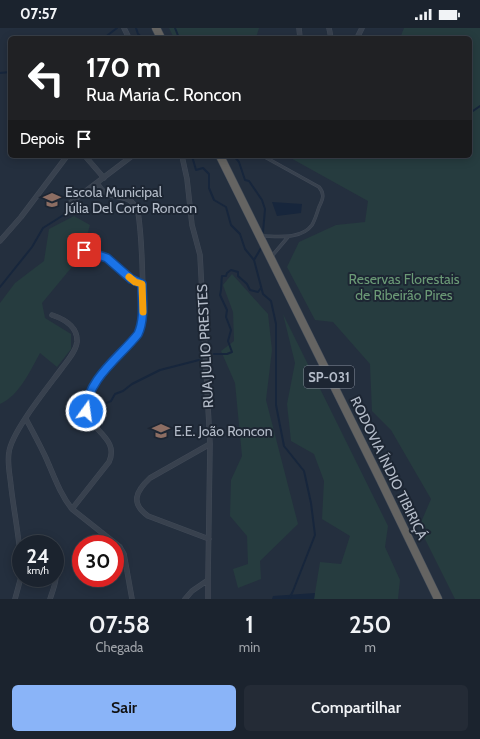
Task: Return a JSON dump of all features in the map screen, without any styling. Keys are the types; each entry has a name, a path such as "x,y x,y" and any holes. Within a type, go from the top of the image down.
{"highway":[{"name":"RODOVIA ÍNDIO TIBIRIÇÁ","path":"221,158 438,599"}],"street":[{"path":"0,241 21,217 65,158"},
{"path":"87,158 104,178"},
{"path":"70,203 129,158"},
{"name":"RUA JULIO PRESTES","path":"182,158 187,179 192,225 200,255 210,444 208,599"},
{"path":"72,509 109,462 112,456 110,444 87,416 86,403 93,386 109,366 133,341 141,328 143,312 140,222 136,205 128,199 105,192 97,183"},
{"path":"84,250 107,258 131,279 142,284"},
{"path":"19,535 12,498 9,453 10,445 14,436 75,348 77,341 76,333 72,327 66,321 52,315"},
{"path":"26,419 46,457 61,493 72,509 120,547 124,554 132,599"},
{"path":"209,539 148,516 138,506 137,492 150,478 210,444"},
{"path":"185,599 192,591 208,580"},
{"path":"15,599 20,587"},
{"path":"50,599 54,587"}],"lane":[{"path":"260,236 288,236 303,232 313,224 323,195 319,187 267,158"},
{"path":"271,259 288,236"}],"green space":[{"path":"169,28 259,28 257,36 173,36"},
{"name":"Reservas Florestais de Ribeirão Pires","path":"404,28 480,28 480,599 455,599 419,527 431,499 391,430 372,411 370,364 333,322 315,320 287,267 299,242 336,225 365,222 368,201 291,158 472,158 472,36 401,36"},
{"path":"74,216 90,225 81,256 42,303 45,318 71,334 71,349 57,367 40,353 28,375 18,389 7,400 0,404 0,303 15,283 44,261 49,229"},
{"path":"232,274 268,314 272,350 266,400 298,524 260,561 261,579 238,588 233,569 248,564 247,536 230,516 231,480 242,456 235,383 221,351 234,341 233,312 223,285"},
{"path":"283,314 388,526 385,547 400,580 398,599 314,599 320,562 341,564 350,536 322,519 324,481 314,454 291,441 287,404 295,363"}],"water":[{"path":"272,202 302,204 301,213 277,216"},
{"path":"315,593 314,599 272,599 273,596"}],"waterway":[{"path":"107,36 117,28"},
{"path":"136,28 140,36"},
{"path":"175,28 178,36"},
{"path":"0,73 8,72"},
{"path":"472,112 480,106"},
{"path":"193,158 196,170 203,168 209,174 209,188 214,200 226,207 231,225 240,234 245,249 254,260 263,294 271,301 276,324 276,405 284,446 304,471 311,503 315,535 289,599"},
{"path":"236,158 239,162 245,180 249,181 262,200 265,209 263,232"},
{"path":"0,287 32,247 43,228 73,209"},
{"path":"254,260 261,248"},
{"path":"214,354 227,354 232,352 228,341 231,330 226,317 227,310 220,295 222,276 226,276 231,270 238,272 238,276 247,284 250,290 258,292 261,288"},
{"path":"94,415 104,404 111,401 115,394 123,391 132,384 160,370 199,360"}],"slow traffic":[{"path":"129,277 135,282 142,284 143,312"}],"place":[{"name":"Escola Municipal Júlia Del Corto Roncon","path":"52,200"},
{"name":"E.E. João Roncon","path":"161,431"}],"route":[{"path":"84,250 107,258 135,282 142,284 143,312 141,328 138,334 93,386 86,403 86,411"}]}
